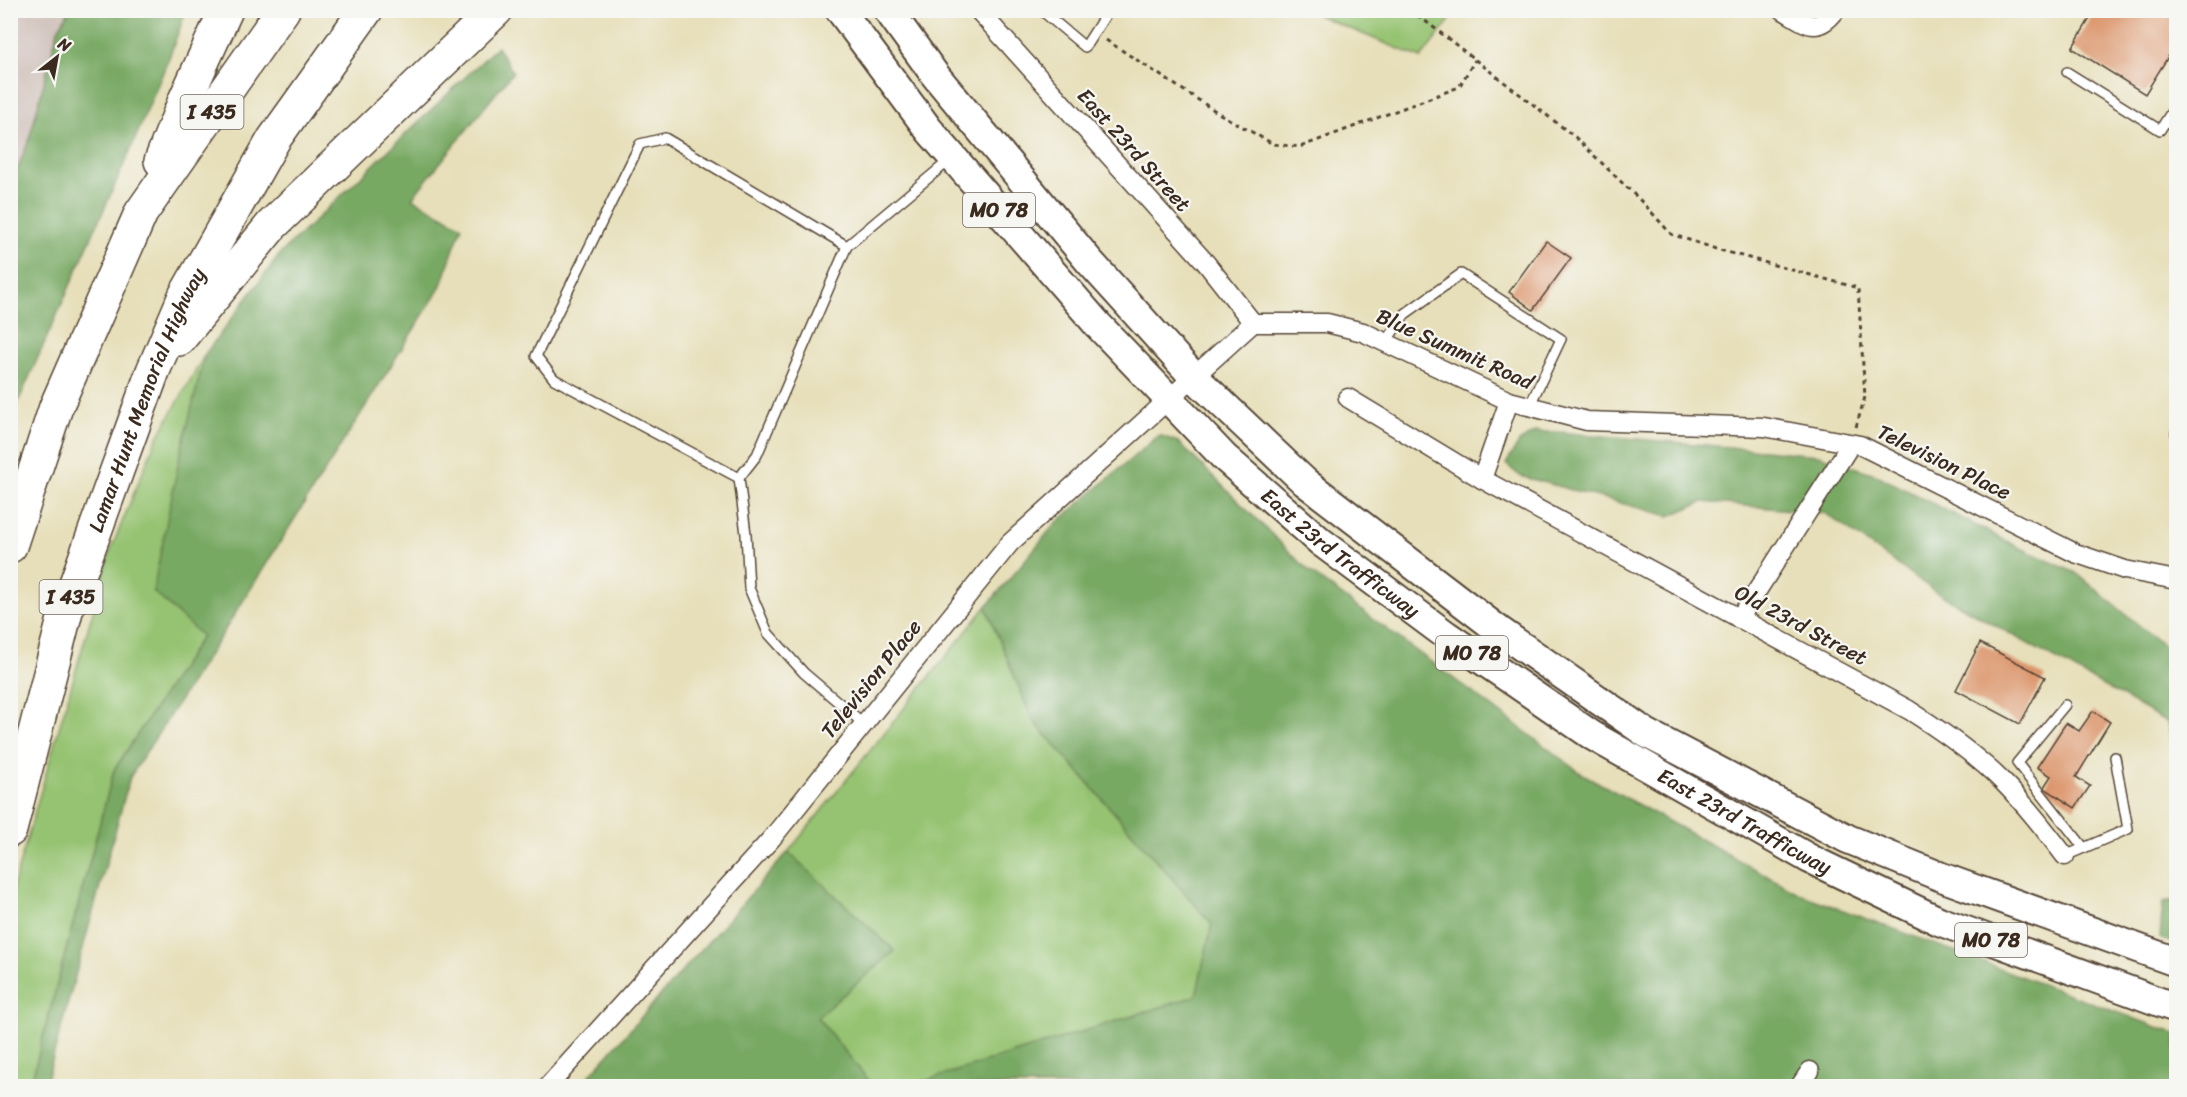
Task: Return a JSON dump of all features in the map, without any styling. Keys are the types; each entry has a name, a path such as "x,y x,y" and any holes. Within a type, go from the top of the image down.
{"highway":[{"path":"141,213 185,100 226,10"},
{"name":"I 435","path":"10,546 56,407 141,213 283,10"},
{"name":"Lamar Hunt Memorial Highway","path":"10,830 66,611 153,371 185,296 274,139 366,10"},
{"path":"153,371 272,225 496,10"}],"main road":[{"name":"East 23rd Trafficway","path":"840,10 929,130 1098,325 1224,457 1321,542 1446,635 1593,736 1810,859 1939,921 2176,1008"},
{"name":"East 23rd Trafficway","path":"888,10 935,75 1089,261 1193,376 1305,482 1501,632 1646,733 1848,839 1944,878 2176,962"}],"street":[{"name":"East 23rd Street","path":"978,10 1206,263 1253,323"},
{"path":"1783,10 1810,26 1817,26 1829,20 1836,10"},
{"name":"Television Place","path":"548,1086 772,838 1010,543 1253,323"},
{"name":"Blue Summit Road","path":"1253,323 1327,323 1363,332 1509,401 1587,422 1764,427 1851,444"},
{"path":"1348,398 1482,478 1509,401"},
{"name":"Television Place","path":"1739,619 1851,444 1860,445 2075,553 2125,570 2176,580"},
{"name":"Old 23rd Street","path":"1482,478 1872,689 1941,730 2002,781 2065,856"}],"lane":[{"path":"1041,10 1085,47 1106,14 1100,10"},
{"path":"2067,72 2160,130 2176,105"},
{"path":"739,478 554,379 536,356 640,144 665,138 847,246"},
{"path":"864,724 804,673 768,633 750,588 739,478 757,456 847,246 953,157"},
{"path":"1386,342 1405,314 1461,274 1561,339 1529,407"},
{"path":"2065,705 2017,763 2084,848"},
{"path":"2065,856 2128,829 2115,757"}],"path":[{"path":"1411,10 1575,137 1645,205 1671,234 1716,249 1858,288 1865,397 1851,444"},
{"path":"1094,33 1220,114 1273,144 1300,147 1460,87 1475,60"}],"shaded area":[{"path":"11,11 69,11 58,29 29,140 11,185"}],"green space":[{"path":"69,11 186,11 130,151 11,418 11,185 29,140 58,29"},
{"path":"1313,11 1457,11 1421,58 1317,15"},
{"path":"497,47 513,72 412,198 462,226 440,288 130,777 45,1086 30,1086 114,770 202,636 153,591 180,455 205,354 281,253"},
{"path":"205,354 153,591 202,636 114,770 30,1086 11,1086 10,897 111,549 155,442"},
{"path":"1535,432 1558,432 1819,455 1875,474 2014,545 2076,573 2176,656 2176,757 2167,722 1936,592 1825,513 1703,502 1669,516 1520,476 1506,464 1519,442"},
{"path":"1159,435 1178,442 1310,572 1581,773 1800,894 2176,1034 2176,1086 1794,1086 1777,1080 1773,1086 909,1086 1196,996 1212,924 1032,719 986,607 1055,524"},
{"path":"986,607 1032,719 1212,924 1196,996 909,1086 873,1086 817,1017 895,951 788,852"},
{"path":"788,852 895,951 817,1017 873,1086 580,1086"},
{"path":"2176,901 2176,944 2160,937 2163,903"}],"building":[{"path":"2095,10 2176,10 2176,44 2145,94 2072,48"},
{"path":"1546,241 1571,258 1533,310 1509,292"},
{"path":"1980,643 2045,677 2020,724 1956,690"},
{"path":"2093,711 2110,722 2076,777 2090,786 2075,808 2044,787 2051,776 2037,767 2066,723 2079,731"}]}
